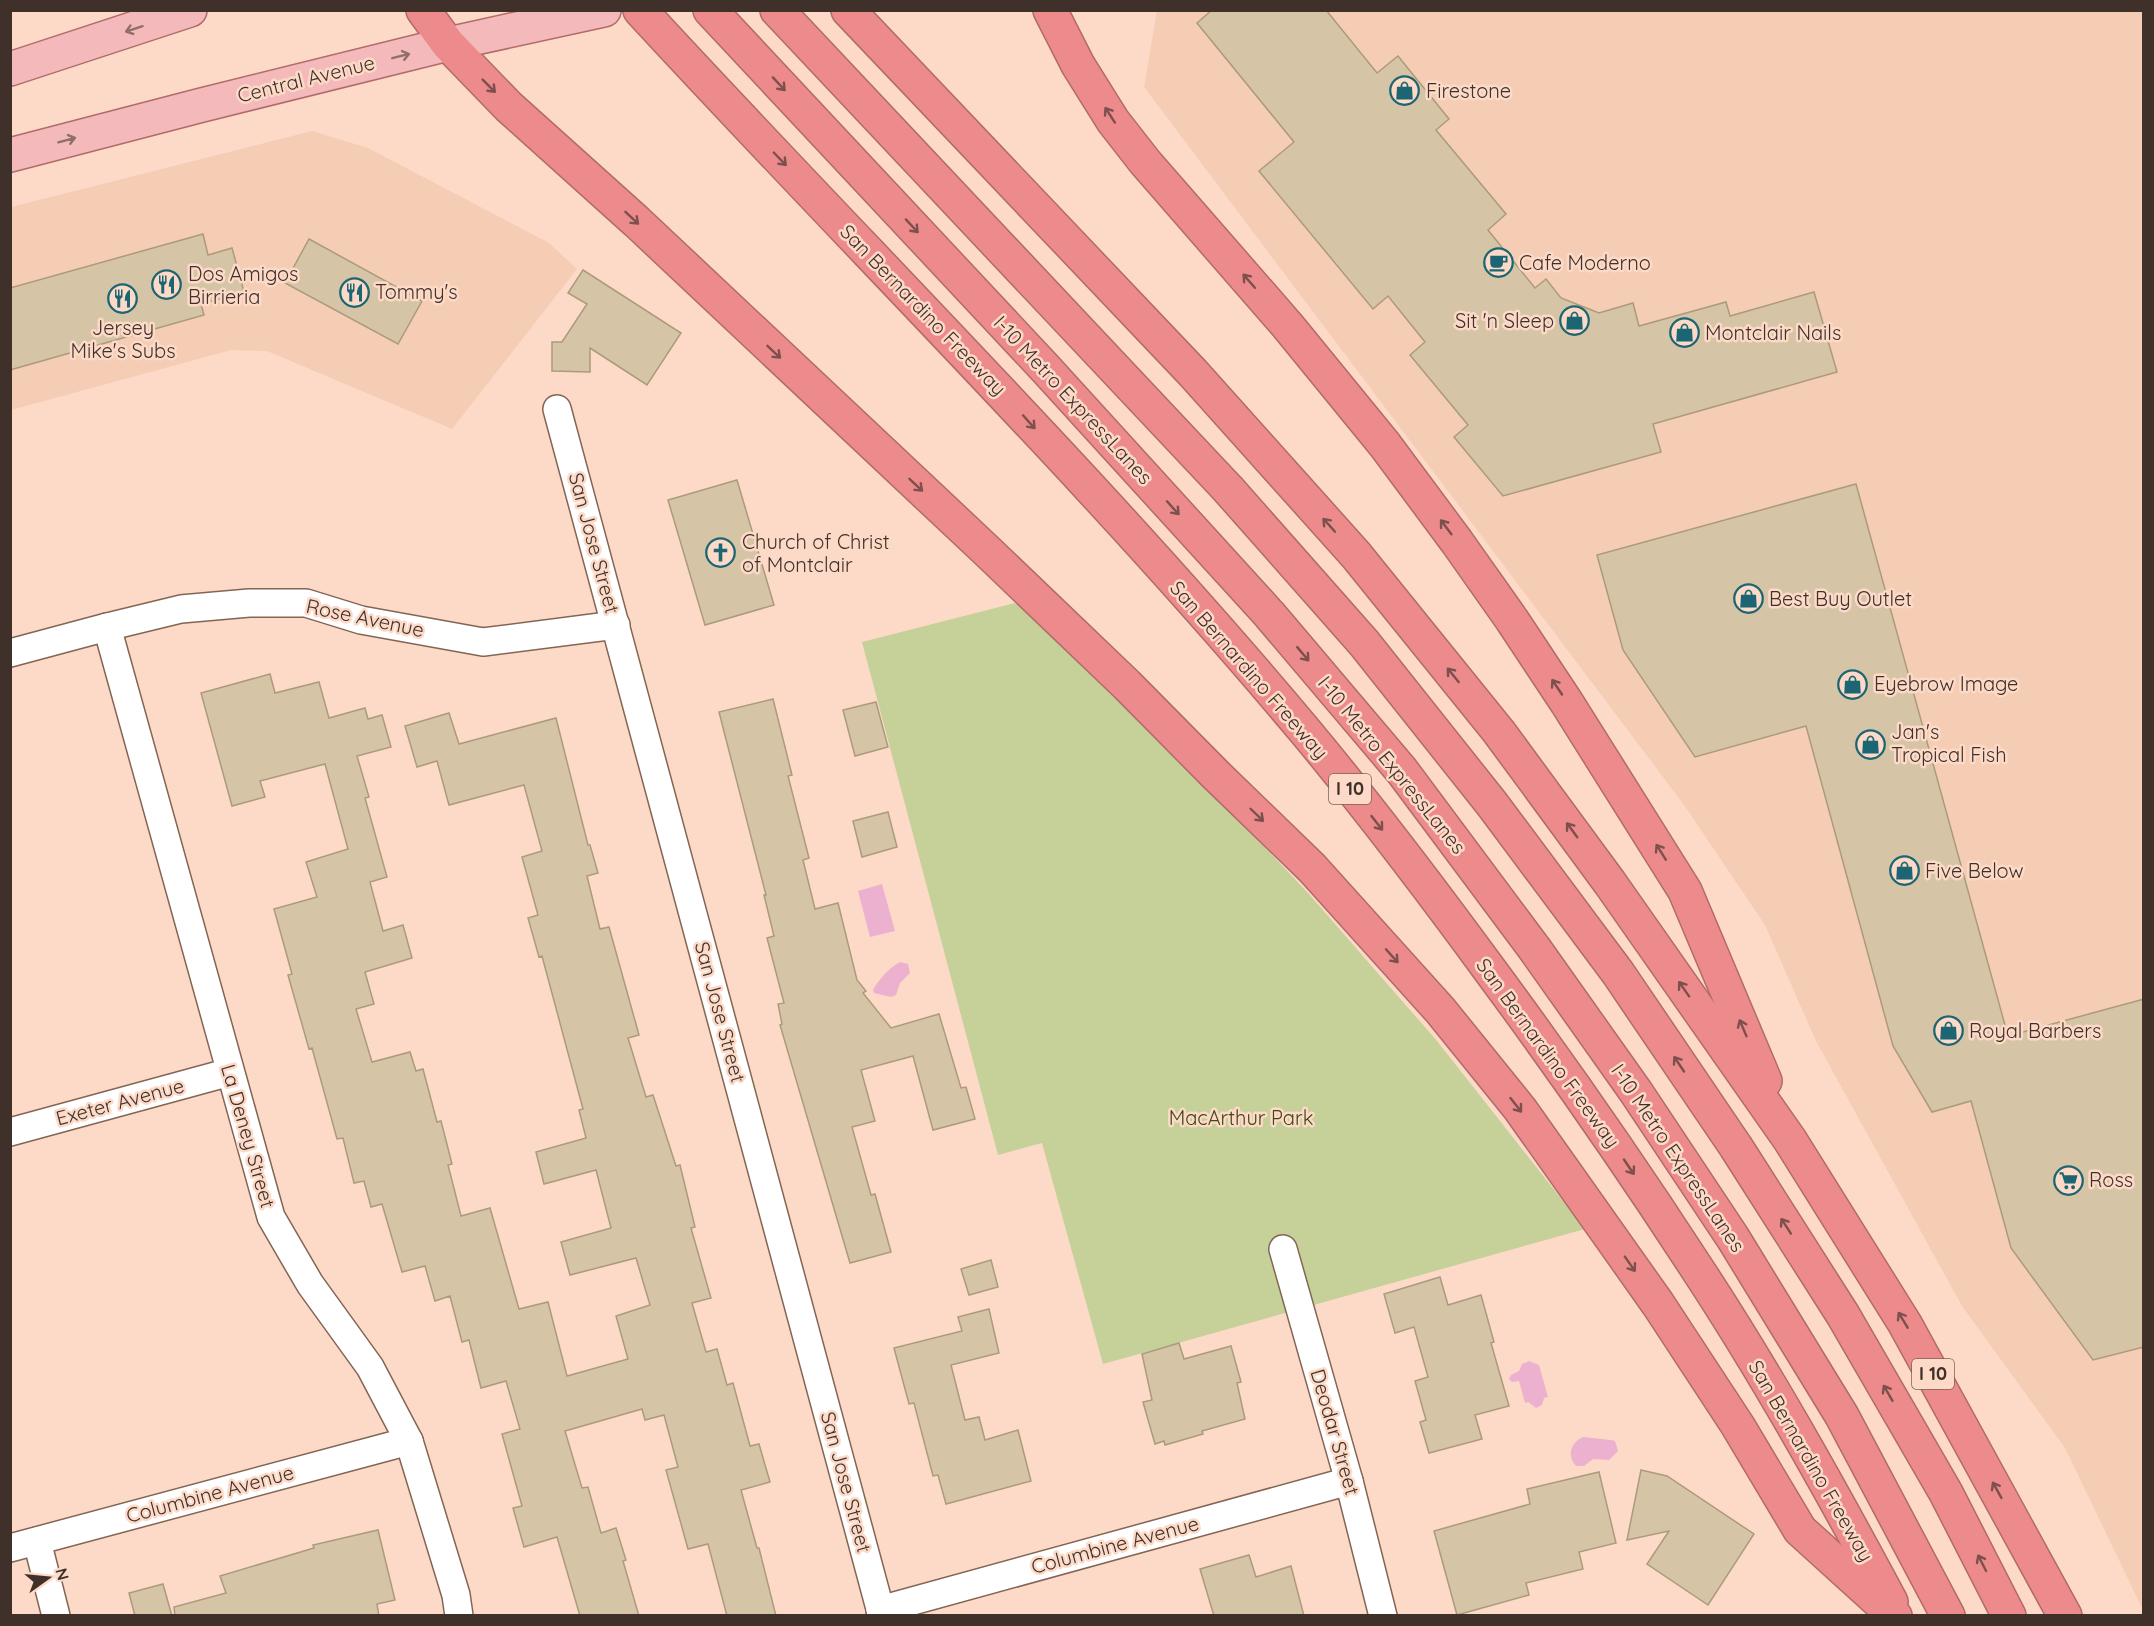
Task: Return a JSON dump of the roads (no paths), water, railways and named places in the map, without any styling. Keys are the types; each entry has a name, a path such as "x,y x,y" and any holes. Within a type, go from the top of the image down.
{"highway":[{"path":"423,10 448,44 509,107 637,222 1119,677 1327,885 1440,1010 1554,1156 1658,1304 1732,1416 1800,1530 1897,1616"},
{"name":"San Bernardino Freeway","path":"640,10 1007,398 1184,593 1305,732 1437,898 1574,1085 1699,1271 1786,1415 1897,1616"},
{"name":"I-10 Metro ExpressLanes","path":"710,10 1037,360 1261,605 1402,771 1636,1092 1733,1238 1842,1416 1948,1616"},
{"path":"1050,10 1078,65 1113,121 1145,162 1287,325 1385,445 1457,542 1567,703 1685,891 1790,1140"},
{"name":"I 10","path":"848,11 1193,373 1356,555 1499,732 1610,883 1790,1140 1905,1324 2065,1616"},
{"path":"786,19 1228,489 1364,644 1492,804 1618,973 1736,1147 1843,1315 1946,1493 2009,1616"}],"main road":[{"path":"10,69 190,10"},
{"name":"Central Avenue","path":"10,155 448,44 604,10"}],"street":[{"name":"San Jose Street","path":"557,409 881,1613"},
{"name":"Rose Avenue","path":"10,653 182,609 249,603 306,603 361,620 483,642 616,625"},
{"name":"La Deney Street","path":"107,627 271,1217 310,1284 370,1367 409,1441 456,1595 459,1616"},
{"name":"Exeter Avenue","path":"10,1132 230,1072"},
{"name":"Deodar Street","path":"1283,1249 1350,1480 1383,1616"},
{"name":"Columbine Avenue","path":"10,1548 409,1441"},
{"name":"Columbine Avenue","path":"881,1613 1350,1480"},
{"path":"37,1541 56,1616"}],"place":[{"name":"Firestone","path":"1405,91"},
{"name":"Cafe Moderno","path":"1498,263"},
{"name":"Dos Amigos Birrieria","path":"167,285"},
{"name":"Tommy's","path":"354,292"},
{"name":"Jersey Mike's Subs","path":"123,298"},
{"name":"Sit 'n Sleep","path":"1575,321"},
{"name":"Montclair Nails","path":"1684,333"},
{"name":"Church of Christ of Montclair","path":"721,553"},
{"name":"Best Buy Outlet","path":"1748,599"},
{"name":"Eyebrow Image","path":"1853,684"},
{"name":"Jan's Tropical Fish","path":"1870,744"},
{"name":"Five Below","path":"1904,871"},
{"name":"Royal Barbers","path":"1948,1031"},
{"name":"Ross","path":"2068,1180"}],"park label":[{"name":"MacArthur Park","path":"1241,1118"}]}
